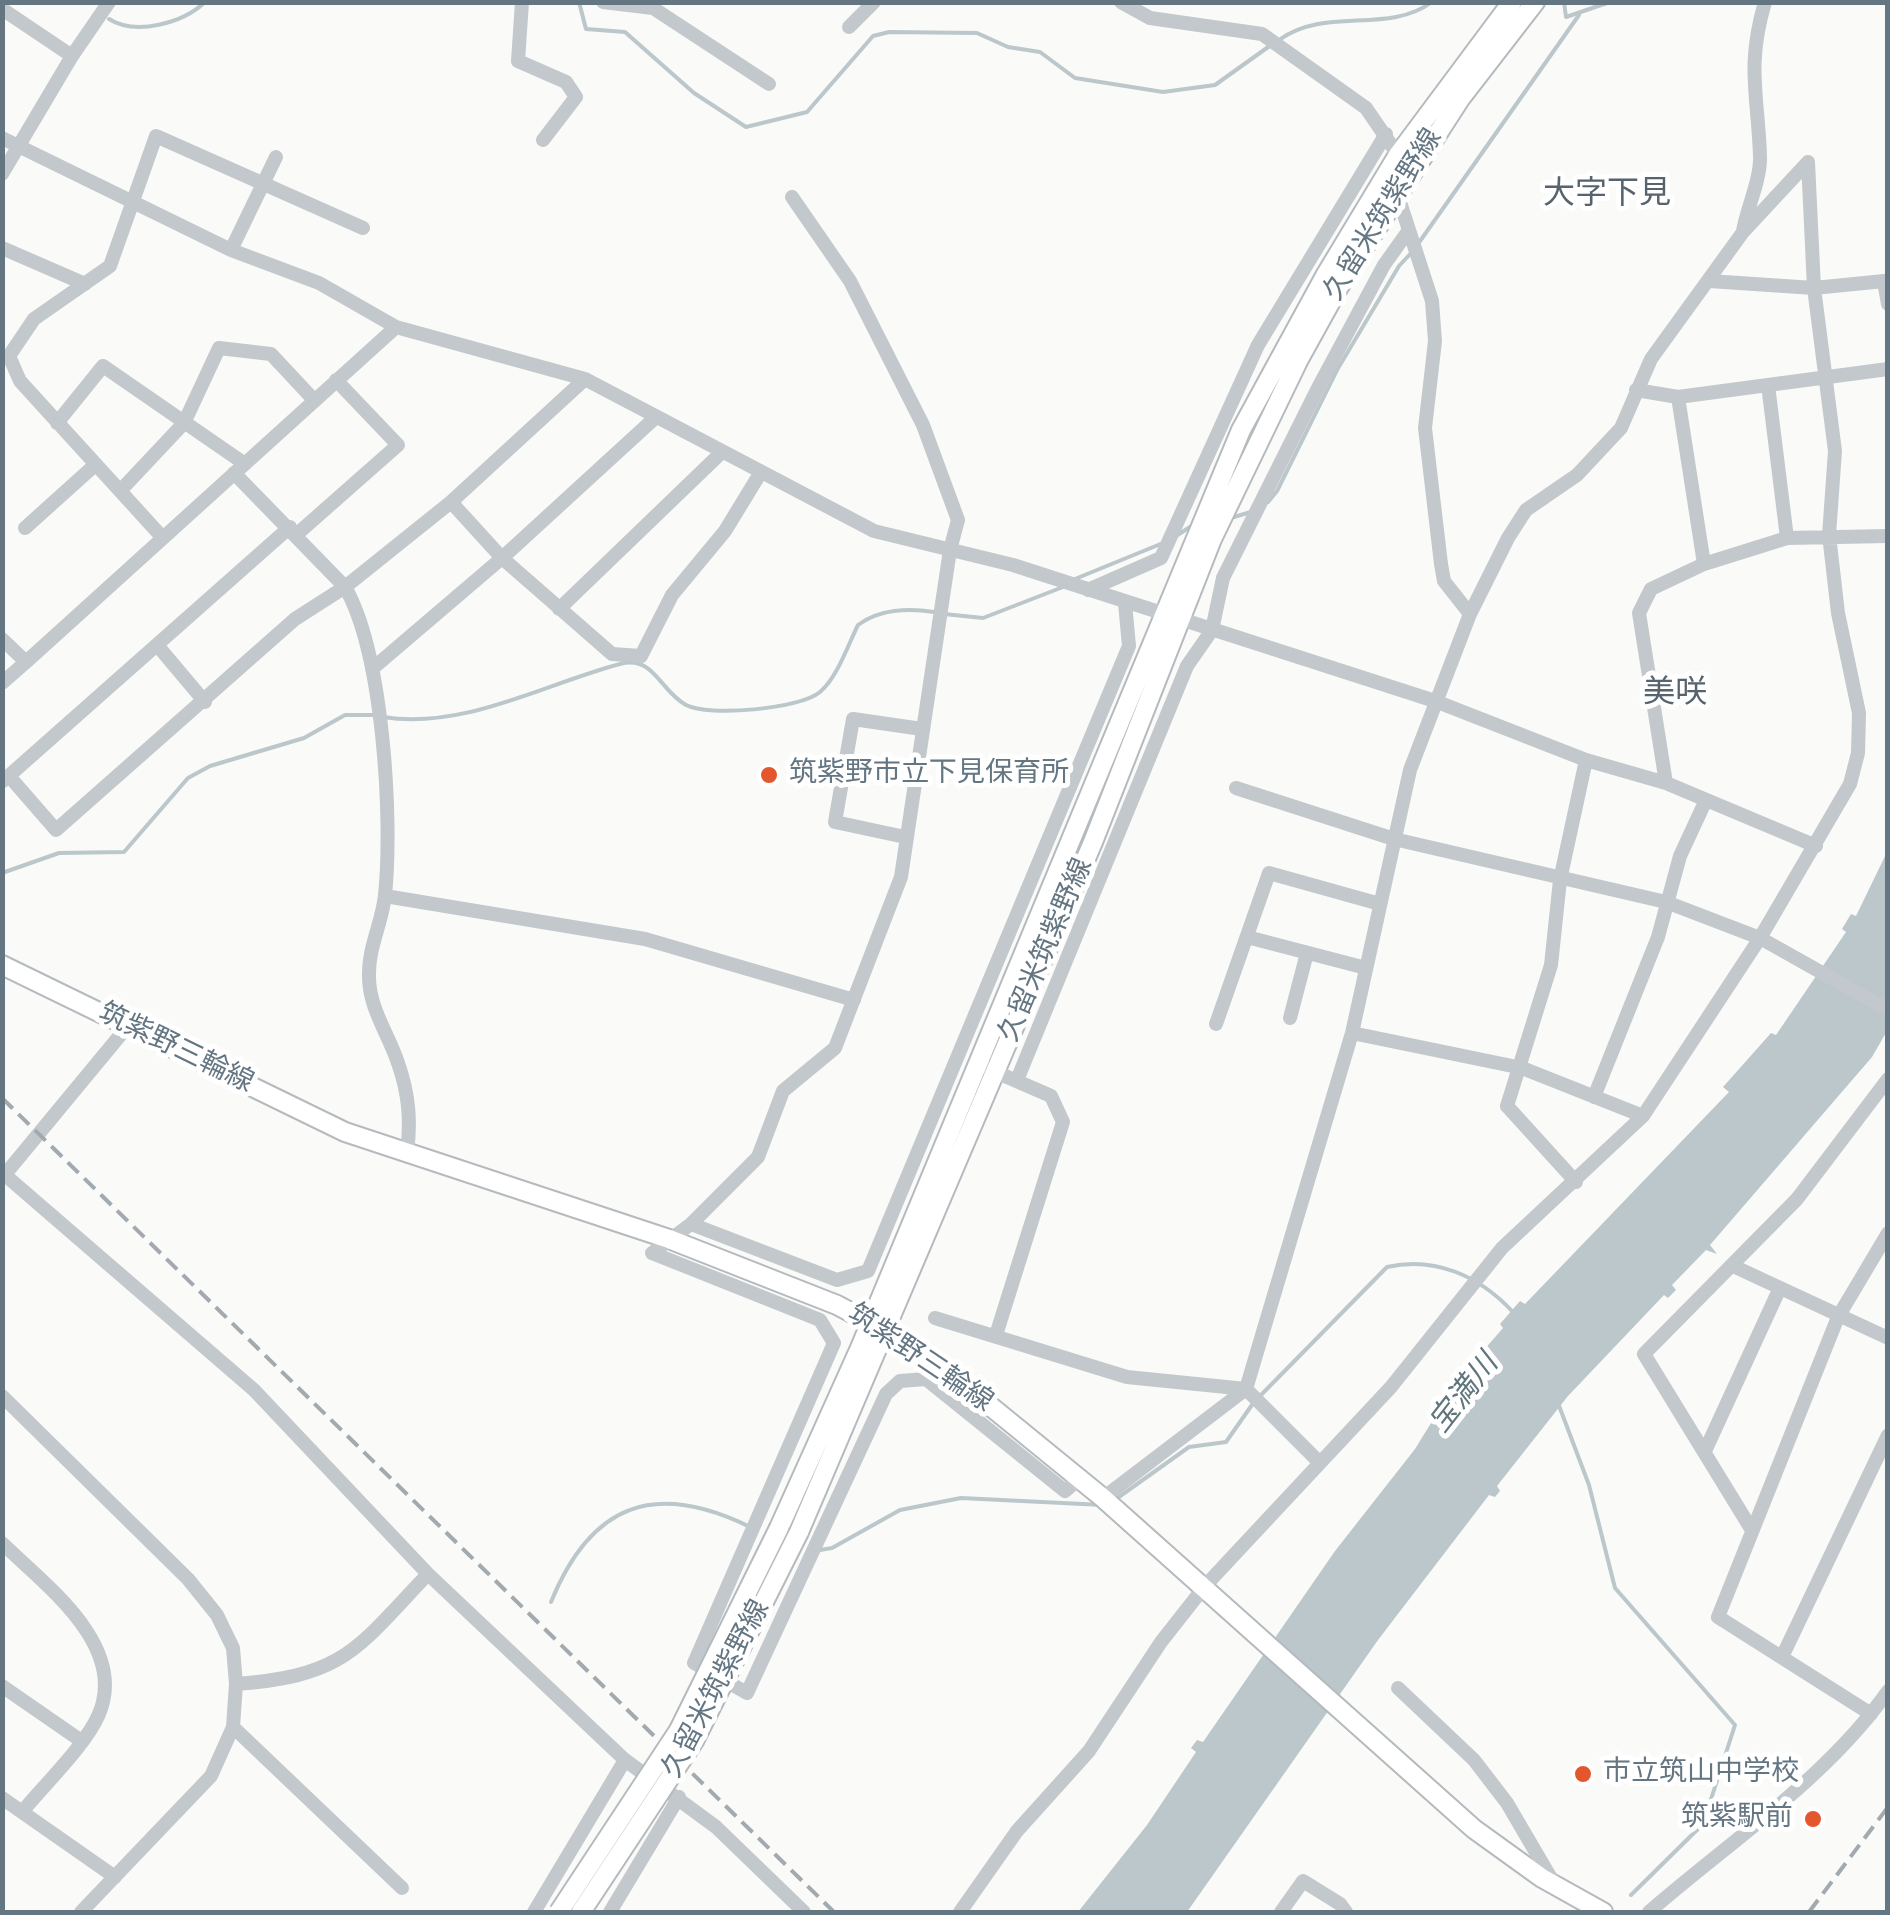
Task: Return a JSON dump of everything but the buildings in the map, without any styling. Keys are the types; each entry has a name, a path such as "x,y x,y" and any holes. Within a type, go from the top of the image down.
{"main road":[{"name":"久留米筑紫野線","path":"559,1912 679,1730 878,1327 997,1072 1175,619 1241,430 1325,276 1398,155 1512,2"},
{"name":"久留米筑紫野線","path":"581,1912 694,1741 799,1532 979,1066 1175,619 1298,361 1397,193 1460,98 1535,2"},
{"name":"筑紫野三輪線","path":"2,964 345,1132 669,1239 838,1304 878,1327 973,1392 1103,1498 1474,1828 1556,1886 1603,1912"}],"street":[{"path":"522,2 518,61 566,82 576,97 543,140"},
{"path":"603,2 658,7 769,84"},
{"path":"849,27 874,2"},
{"path":"1121,2 1150,18 1262,34 1366,108 1398,155"},
{"path":"1742,232 1760,160 1751,84 1757,29 1765,2"},
{"path":"2,174 105,4"},
{"path":"2,9 72,56"},
{"path":"1088,590 1161,558 1258,345 1386,134"},
{"path":"162,537 20,381 6,354 34,319 110,266 156,136 362,228"},
{"path":"2,138 232,250 319,283 396,327 585,378 874,531 1088,590 1435,701 1586,760 1666,783 1816,846"},
{"path":"232,250 276,157"},
{"path":"960,1912 1017,1832 1090,1751 1160,1642 1205,1586 1391,1387 1502,1248 1643,1116 1760,938 1850,784 1858,753 1859,713 1838,613 1829,535 1835,451 1814,288 1808,162 1742,232 1651,359 1621,428 1578,475 1526,510 1470,614 1410,770 1352,1033 1246,1388 1103,1498"},
{"path":"1397,193 1432,301 1435,341 1425,428 1444,582 1470,614"},
{"path":"792,197 850,281 923,425 958,520 950,550 901,877 834,1048 774,1103 758,1157 691,1224 652,1254 820,1320 834,1343 694,1663 747,1694 886,1394 900,1381 926,1379 1065,1491 1079,1479"},
{"path":"1017,1080 1187,666 1212,630 1223,578 1319,386 1384,265 1409,230"},
{"path":"2,248 84,284"},
{"path":"1708,281 1814,288 1884,281 1888,304"},
{"path":"2,682 396,327"},
{"path":"120,490 184,423 219,348 271,354 313,400"},
{"path":"57,423 103,366 239,468 345,587 372,669 383,738 385,896 371,940 368,980 412,1116 406,1153"},
{"path":"1636,390 1678,396 1768,386 1825,374 1888,369"},
{"path":"336,380 398,445 157,645 6,779 56,830 205,702 294,619 345,587 451,502 585,378"},
{"path":"1768,386 1786,538"},
{"path":"1678,396 1704,564"},
{"path":"372,669 502,558 656,417"},
{"path":"560,609 722,452"},
{"path":"25,528 95,465"},
{"path":"451,502 502,558 612,654 640,656 672,595 725,531 762,472"},
{"path":"1666,783 1639,614 1651,590 1704,564 1786,538 1888,536"},
{"path":"691,1224 837,1280 868,1270 1128,646 1126,603"},
{"path":"2,640 26,662"},
{"path":"157,645 205,702"},
{"path":"905,837 834,822 853,719 922,729"},
{"path":"1576,1182 1507,1106 1551,966 1560,880 1586,760"},
{"path":"1236,788 1394,838 1666,902 1760,938 1888,1010"},
{"path":"1594,1097 1658,937 1680,856 1706,800"},
{"path":"1216,1024 1269,873 1380,904"},
{"path":"385,896 645,939 854,1000"},
{"path":"1247,937 1366,968"},
{"path":"1290,1018 1307,952"},
{"path":"128,1027 4,1177 254,1390 428,1574 626,1760 679,1798 804,1912"},
{"path":"1352,1033 1522,1068 1643,1116"},
{"path":"979,1066 1051,1096 1063,1122 996,1335"},
{"path":"1750,1527 1644,1354 1797,1199 1888,1079"},
{"path":"1871,1714 1718,1617 1750,1527 1838,1317 1888,1233"},
{"path":"1733,1266 1888,1338"},
{"path":"1705,1451 1779,1290"},
{"path":"934,1318 1127,1377 1246,1388 1320,1462"},
{"path":"3,1396 218,1614 232,1648 236,1684 232,1727 212,1776 81,1912"},
{"path":"1782,1657 1888,1435"},
{"path":"2,1543 90,1634 100,1657 102,1703 98,1716 22,1812"},
{"path":"236,1684 307,1676 348,1656 428,1574"},
{"path":"2,1686 80,1740"},
{"path":"1398,1688 1474,1760 1507,1803 1556,1886"},
{"path":"1649,1912 1800,1786 1871,1714 1888,1690"},
{"path":"232,1727 402,1888"},
{"path":"534,1912 626,1760"},
{"path":"2,1798 115,1877"},
{"path":"610,1912 679,1798"},
{"path":"1281,1912 1303,1882 1340,1904 1346,1912"}],"water":[{"name":"宝満川","path":"1887,852 1887,1031 1872,1057 1710,1245 1717,1254 1706,1250 1672,1285 1676,1290 1668,1298 1664,1295 1568,1396 1497,1486 1500,1491 1495,1497 1489,1495 1378,1640 1187,1912 1078,1912 1147,1825 1196,1752 1191,1748 1197,1740 1203,1742 1335,1551 1415,1449 1457,1381 1503,1328 1500,1324 1520,1301 1525,1304 1729,1092 1723,1087 1771,1033 1776,1035 1846,932 1842,929 1851,914 1856,916"}],"waterway":[{"path":"109,19 132,26 159,25 185,16 205,2"},
{"path":"579,2 586,29 625,32 694,93 746,127 807,112 873,36 889,32 977,33 1008,47 1040,52 1075,78 1163,92 1215,85 1271,45"},
{"path":"1279,40 1316,24 1396,17 1432,2"},
{"path":"1564,2 1566,17 1610,2"},
{"path":"1418,244 1579,15"},
{"path":"1268,502 1337,370 1399,266 1412,252"},
{"path":"1227,519 1251,512"},
{"path":"1176,536 1193,525"},
{"path":"1075,579 1163,543"},
{"path":"944,614 983,618 1063,587"},
{"path":"383,717 444,717 474,711 632,663 649,669 677,699 698,709 775,707 820,692 837,670 858,625 866,620 894,611 934,612"},
{"path":"2,873 59,853 124,852 188,778 210,766 304,738 345,715 374,715"},
{"path":"1260,1396 1387,1267 1422,1264 1455,1272 1485,1288 1512,1311"},
{"path":"1116,1499 1189,1447 1226,1442 1254,1402"},
{"path":"1558,1403 1589,1485 1615,1588 1735,1725 1703,1824 1631,1895"},
{"path":"820,1550 832,1548 900,1510 961,1498 1103,1505"},
{"path":"551,1602 585,1542 606,1523 630,1510 655,1504 684,1505 750,1527"}],"railway":[{"path":"2,1098 834,1912"},
{"path":"1809,1912 1888,1807"}],"place":[{"name":"筑紫野市立下見保育所","path":"769,775"},
{"name":"市立筑山中学校","path":"1583,1774"},
{"name":"筑紫駅前","path":"1813,1819"}],"district":[{"name":"大字下見","path":"1607,197"},
{"name":"美咲","path":"1675,696"}]}
